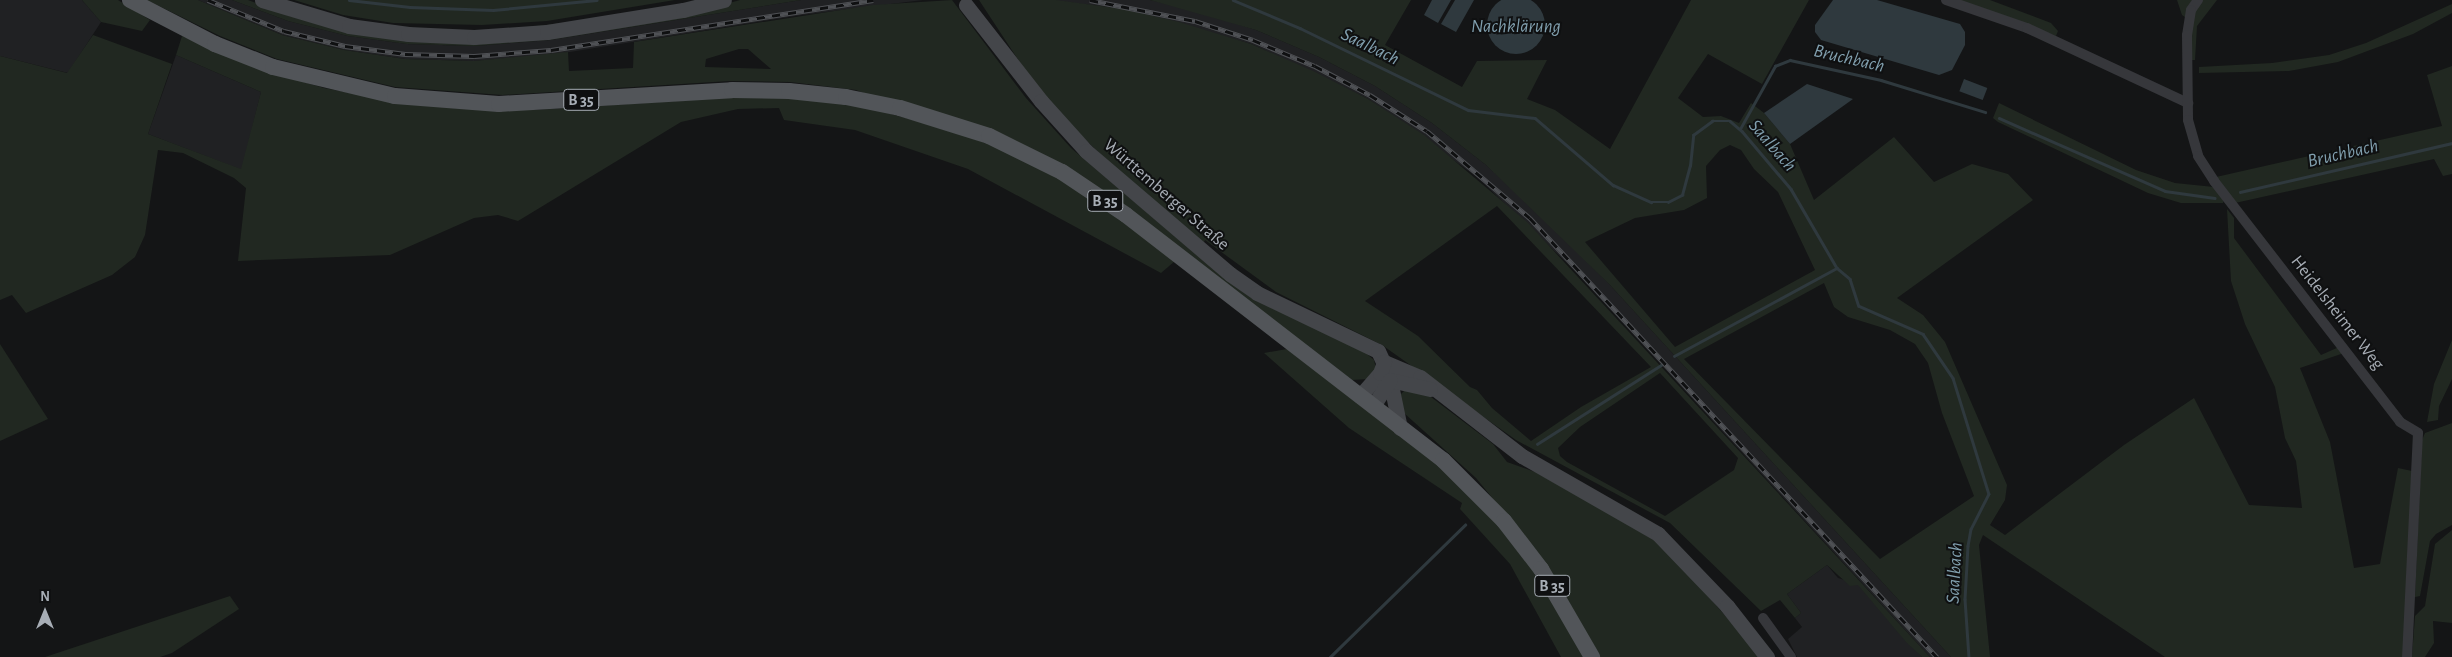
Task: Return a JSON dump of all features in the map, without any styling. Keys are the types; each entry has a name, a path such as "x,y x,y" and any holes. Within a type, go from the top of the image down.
{"main road":[{"name":"B 35","path":"130,0 197,36 273,67 395,96 500,104 732,90 789,91 846,97 954,124 1040,160 1126,215 1443,460 1504,521 1541,569 1592,657"},
{"path":"262,0 349,26 408,34 474,37 547,32 674,12 724,0"},
{"name":"Württemberger Straße","path":"966,5 1041,101 1086,151 1208,256 1257,294 1372,347 1384,362"},
{"path":"1360,396 1380,373 1384,362"},
{"path":"1384,362 1390,380 1400,428"},
{"path":"1384,362 1420,376 1522,456 1658,534 1727,606 1767,657"},
{"path":"1390,380 1441,393"},
{"path":"1373,406 1390,380"}],"street":[{"path":"1946,0 2027,28 2188,103"},
{"name":"Heidelsheimer Weg","path":"2198,0 2191,10 2187,35 2188,103 2191,138 2198,156 2214,181 2400,422 2418,433 2406,657"},
{"path":"1763,618 1791,657"}],"shaded area":[{"path":"0,0 82,0 101,22 68,73 0,56"},
{"path":"82,0 118,0 150,20 142,31 101,22"},
{"path":"147,0 198,0 282,35 344,50 405,59 474,61 568,52 569,71 633,68 634,42 873,5 952,0 1026,98 1071,148 1184,244 1361,349 1374,360 1376,369 1368,379 1352,380 1080,176 856,90 790,82 730,81 502,95 395,87 277,59 220,36","holes":["739,49 748,49 771,69 705,67 706,59"]},
{"path":"198,0 232,0 288,21 348,36 407,44 474,46 550,40 801,0 923,0 802,15 551,55 474,61 405,59 344,50 282,35"},
{"path":"232,0 248,0 289,16 407,40 719,6 740,0 801,0 550,40 474,46 407,44 348,36 288,21"},
{"path":"294,0 675,0 547,21 482,25 393,23 343,15"},
{"path":"979,0 1056,0 1123,9 1179,22 1251,44 1313,71 1368,99 1424,135 1527,222 1930,657 1922,657 1906,642 1858,585 1850,586 1827,565 1787,594 1801,613 1795,618 1780,600 1761,611 1670,523 1516,440 1382,345 1276,292 1205,240 1203,244 1127,180 1044,99","holes":["1497,206 1651,367 1581,407 1531,441 1492,408 1477,390 1470,387 1418,336 1365,301","1660,373 1738,458 1734,470 1665,516 1567,462 1560,456 1558,448 1580,427"]},
{"path":"1050,0 1150,0 1197,11 1256,30 1319,57 1375,86 1432,123 1486,165 1537,211 1610,285 1951,657 1930,657 1573,269 1477,177 1368,99 1251,44 1123,9"},
{"path":"1150,0 1411,0 1385,45 1462,87 1477,61 1547,60 1527,99 1555,110 1610,149 1691,0 1809,0 1762,84 1708,54 1678,98 1703,117 1721,116 1739,123 1751,103 1764,113 1790,144 1814,200 1894,137 1934,182 1972,164 2008,174 2033,200 1897,298 1923,315 1945,342 2007,485 2005,500 1990,525 2005,535 2124,445 2194,398 2249,505 2302,508 2296,461 2285,438 2275,387 2245,324 2231,281 2227,209 2234,218 2234,238 2321,355 2339,347 2344,353 2300,368 2330,442 2354,568 2380,564 2398,468 2412,471 2404,657 2165,657 1983,535 1979,545 1990,657 1951,657 1610,285 1486,165 1432,123 1375,86 1319,57 1256,30","holes":["1730,145 1741,150 1754,169 1778,192 1815,270 1675,347 1585,242 1635,218 1684,210 1707,198 1706,166 1720,150","1824,283 1834,307 1848,317 1890,330 1915,344 1928,363 1942,413 1974,496 1880,559 1684,359"]},
{"path":"1959,0 1990,0 2051,23 2058,31 2056,36"},
{"path":"2177,0 2217,0 2197,26 2195,60 2191,60 2192,22 2182,15"},
{"path":"2452,4 2452,13 2413,34 2338,62 2289,71 2199,73 2199,67 2272,63 2329,55 2366,43"},
{"path":"93,35 172,64 148,134 241,169 261,92 176,55 182,36 270,72 324,88 410,104 453,108 535,110 738,97 840,100 953,131 1019,156 1084,192 1175,261 1161,273 968,169 855,130 784,120 779,108 738,109 681,122 518,221 498,215 474,218 390,255 238,261 246,188 234,178 183,153 158,150 145,235 135,257 112,275 26,313 12,295 0,300 0,56 67,73"},
{"path":"176,55 261,92 242,170 148,134"},
{"path":"2452,66 2452,174 2443,176 2434,159 2235,203 2216,177 2442,126 2427,75"},
{"path":"1999,103 2136,170 2175,183 2214,187 2224,200 2223,203 2181,203 2148,193 1998,122 1993,118"},
{"path":"2452,340 2452,379 2439,406 2438,420 2427,422 2434,384"},
{"path":"0,344 48,419 0,441"},
{"path":"1287,349 1444,470 1480,504 1530,561 1585,657 1561,657 1510,564 1460,509 1462,503 1349,428 1264,353"},
{"path":"1405,390 1424,392 1493,444 1507,462 1535,472 1641,530 1666,549 1762,657 1598,657 1551,573 1494,500 1476,478 1404,413 1399,396"},
{"path":"2452,423 2452,525 2436,534 2430,541 2420,596 2415,597 2422,440 2425,433"},
{"path":"2452,530 2452,623 2433,621 2434,643 2425,657 2412,657 2415,616 2425,606 2435,544"},
{"path":"1827,565 1838,578 1858,584 1922,657 1797,657 1788,639 1802,627 1795,618 1801,613 1787,594"},
{"path":"230,596 239,609 172,653 160,657 45,657"}],"water":[{"name":"Nachklärung","path":"1516,-4 1532,1 1540,9 1545,25 1540,41 1532,49 1516,54 1500,49 1492,41 1487,25 1492,9 1500,1"},
{"path":"1432,0 1451,0 1438,23 1424,15"},
{"path":"1455,0 1474,0 1456,32 1441,24"},
{"path":"1833,0 1877,0 1960,24 1965,32 1965,45 1952,70 1939,75 1821,40 1815,32 1815,25"},
{"path":"1964,79 1987,88 1983,100 1959,91"},
{"path":"1807,84 1853,99 1790,144 1764,113"}],"waterway":[{"name":"Saalbach","path":"349,0 410,7 493,10 597,0"},
{"name":"Saalbach","path":"1233,0 1300,28 1468,110 1535,118 1613,185 1651,202 1668,202 1682,195 1690,166 1693,135 1712,121 1730,121 1742,131 1791,189 1837,268 1850,279 1859,306 1923,334 1953,378 1989,494 1971,529 1968,546 1965,599 1969,657"},
{"name":"Bruchbach","path":"1740,129 1775,66 1790,60 1881,80 1985,112"},
{"name":"Bruchbach","path":"1999,118 2165,191 2215,198"},
{"name":"Bruchbach","path":"2240,192 2452,143"},
{"path":"1674,356 1837,268"},
{"path":"1537,444 1661,365"},
{"path":"1330,657 1465,525"}],"railway":[{"path":"208,0 284,31 345,46 405,54 474,56 551,50 873,0"},
{"path":"1090,0 1195,21 1253,40 1315,66 1370,95 1427,131 1530,218 1937,657"}]}
